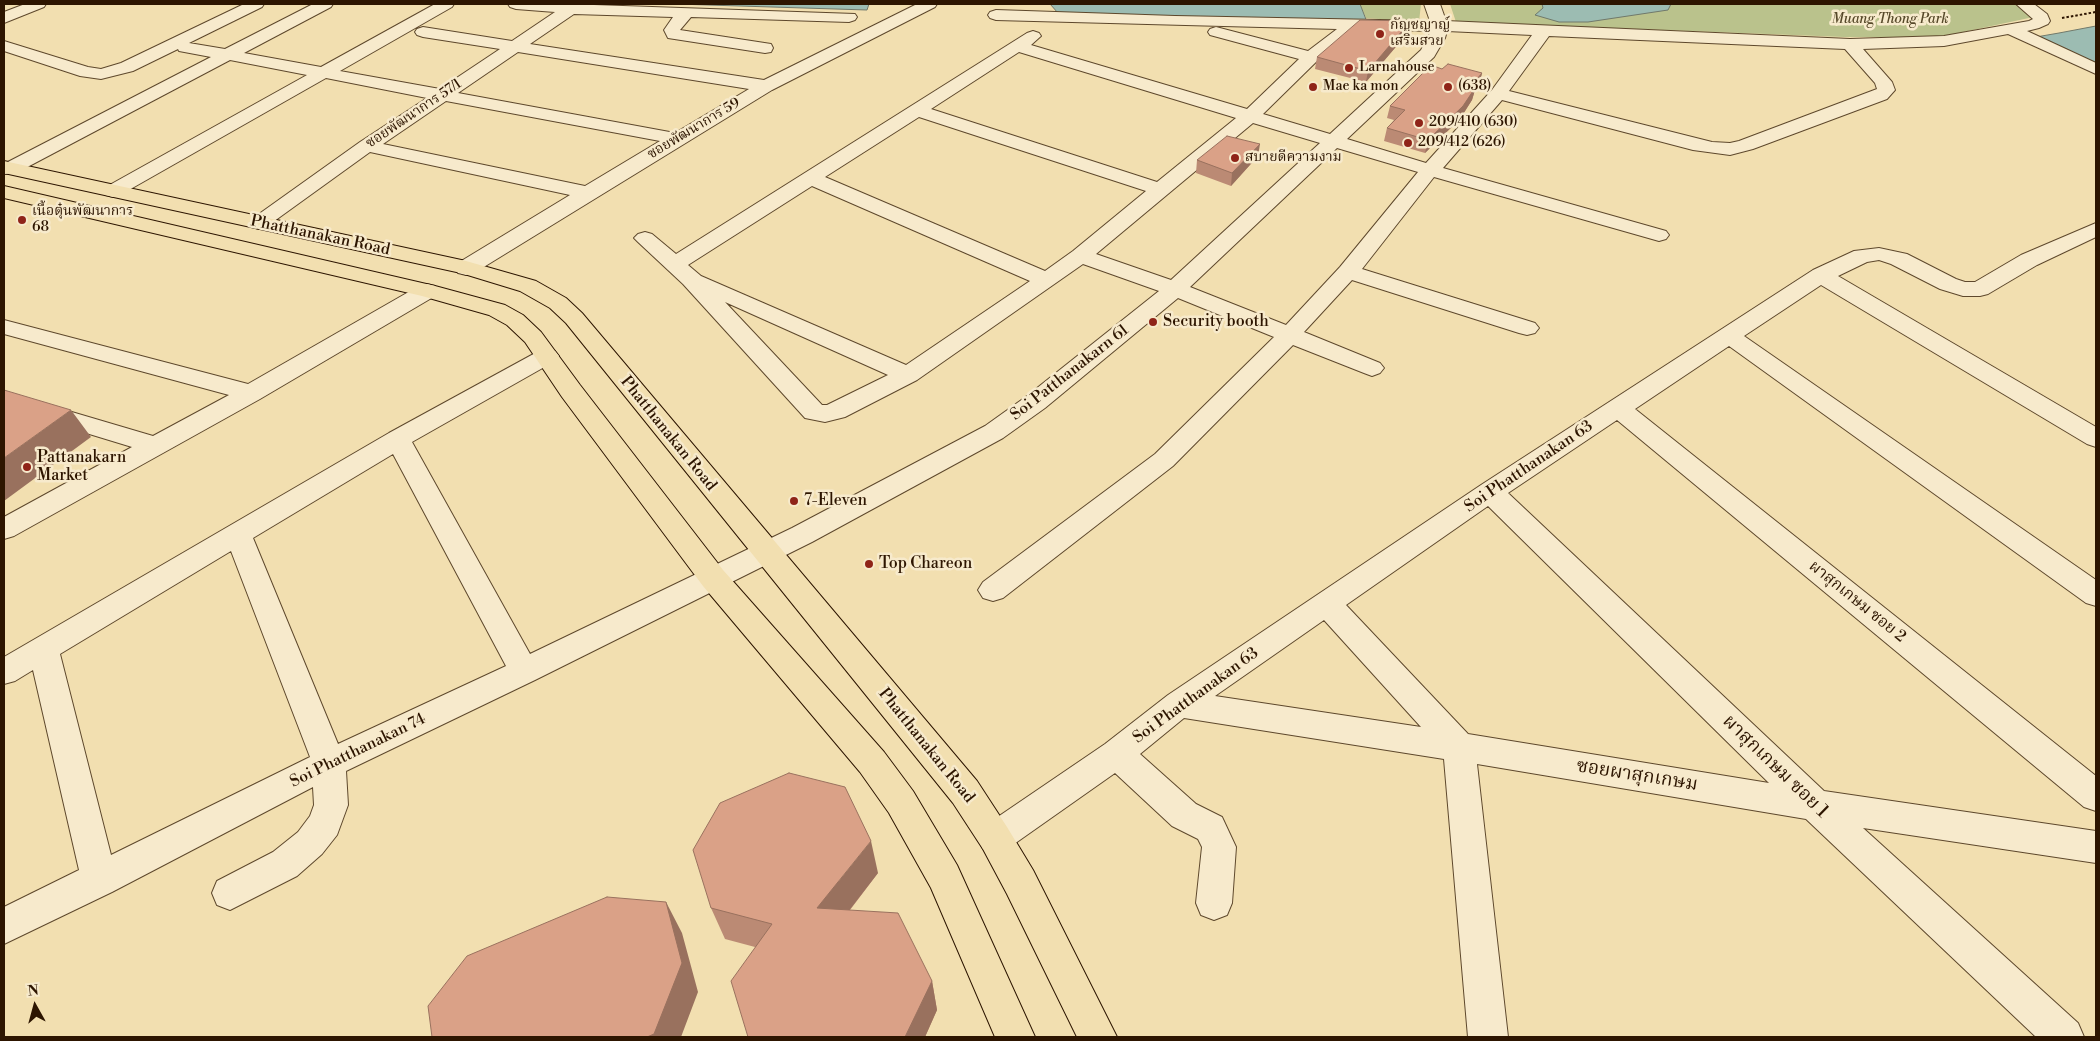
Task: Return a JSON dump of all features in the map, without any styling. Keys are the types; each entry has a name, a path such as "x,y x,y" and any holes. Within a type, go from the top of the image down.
{"main road":[{"name":"Phatthanakan Road","path":"11,178 125,194 260,223 466,268 528,286 545,294 574,318 965,792 995,838 1020,882 1097,1037"},
{"name":"Phatthanakan Road","path":"11,178 497,310 509,316 533,337 713,578 872,762 901,802 944,877 1015,1037"}],"street":[{"path":"4,18 38,4"},
{"path":"4,46 86,72 101,74 114,72 256,4"},
{"path":"11,178 228,56 325,4"},
{"path":"125,194 323,72 446,4"},
{"path":"125,194 348,77 466,4"},
{"path":"516,4 571,9 849,18"},
{"name":"ซอยพัฒนาการ 59","path":"466,268 588,192 766,86 929,4"},
{"path":"1432,4 1440,26"},
{"path":"996,16 1175,22 1440,26 1542,32 1850,44 1944,41 2033,25 2042,21 2041,17 2024,4"},
{"name":"ซอยพัฒนาการ 57/1","path":"260,223 367,146 571,9"},
{"path":"686,12 675,24 672,30 674,35 765,48"},
{"path":"683,271 811,178 1062,17"},
{"path":"1175,22 1311,57"},
{"path":"645,238 683,271 814,412 825,414 836,411 908,375 1081,256 1251,115 1311,57 1354,24"},
{"name":"Soi Patthanakarn 61","path":"713,578 994,432 1036,402 1175,289 1428,53 1437,38 1440,26"},
{"path":"2010,29 2096,69"},
{"path":"423,32 766,86"},
{"path":"993,590 1164,460 1289,335 1348,272 1430,170 1498,94 1542,32"},
{"path":"1498,94 1692,144 1730,149 1746,145 1881,95 1886,90 1883,82 1850,44"},
{"path":"1018,46 1430,170 1659,235"},
{"path":"185,47 678,139"},
{"path":"917,110 1160,189"},
{"path":"367,146 588,192"},
{"path":"811,178 1047,280"},
{"name":"Soi Phatthanakan 63","path":"995,838 1118,754 1179,704 1490,492 1821,274 1862,256 1880,254 1898,259 1948,284 1963,289 1980,289 2029,260 2096,229"},
{"path":"1081,256 1175,289 1372,368"},
{"path":"683,271 908,375"},
{"path":"1348,272 1527,328"},
{"path":"1821,274 2096,438"},
{"path":"6,527 154,444 251,393 427,291"},
{"path":"4,327 251,393"},
{"path":"1728,335 2096,595"},
{"path":"4,672 398,440 547,356"},
{"path":"4,400 154,444"},
{"name":"ผาสุกเกษม ซอย 2","path":"1618,408 2096,796"},
{"path":"398,440 524,672"},
{"name":"ผาสุกเกษม ซอย 1","path":"1490,492 1815,805 2064,1037"},
{"path":"230,893 286,864 310,843 325,824 331,805 329,763 238,534"},
{"name":"Soi Phatthanakan 74","path":"4,926 329,763 524,672 713,578"},
{"path":"1327,604 1459,747 1488,1037"},
{"path":"44,649 99,880"},
{"name":"ซอยผาสุกเกษม","path":"1179,704 1815,805 2096,847"},
{"path":"1118,754 1184,815 1210,828 1219,847 1214,903"}],"path":[{"path":"2042,21 2096,12"}],"green space":[{"path":"1360,4 1421,4 1419,22 1366,18"},
{"name":"Muang Thong Park","path":"1450,4 2025,4 2043,15 1940,37 1844,37 1456,22"}],"water":[{"path":"676,4 869,4 867,10"},
{"path":"1050,4 1360,4 1367,22 1058,13"},
{"path":"1542,4 1671,4 1668,10 1588,22 1559,22 1535,15 1543,8"},
{"path":"2096,26 2096,64 2036,37 2059,33"}],"building":[{"path":"1360,20 1413,21 1368,71 1317,57"},
{"path":"1448,64 1482,73 1470,87 1475,88 1463,106 1428,140 1387,128 1405,110 1390,106 1431,65 1442,69"},
{"path":"1227,136 1260,144 1232,173 1197,160"},
{"path":"4,390 71,410 4,458"},
{"path":"789,773 845,787 871,841 817,908 898,913 932,981 905,1037 748,1037 731,981 772,924 711,908 693,850 720,803"},
{"path":"607,897 666,902 682,963 654,1034 647,1037 432,1037 428,1006 467,956"}],"place":[{"name":"กัญชญาญ์ เสริมสวย","path":"1380,34"},
{"name":"Larnahouse","path":"1349,68"},
{"name":"Mae ka mon","path":"1313,87"},
{"name":"(638)","path":"1448,87"},
{"name":"209/410 (630)","path":"1419,123"},
{"name":"209/412 (626)","path":"1408,143"},
{"name":"สบายดีความงาม","path":"1235,158"},
{"name":"เนื้อตุ๋นพัฒนาการ 68","path":"22,220"},
{"name":"Security booth","path":"1153,322"},
{"name":"Pattanakarn Market","path":"27,467"},
{"name":"7-Eleven","path":"794,501"},
{"name":"Top Chareon","path":"869,564"}]}
